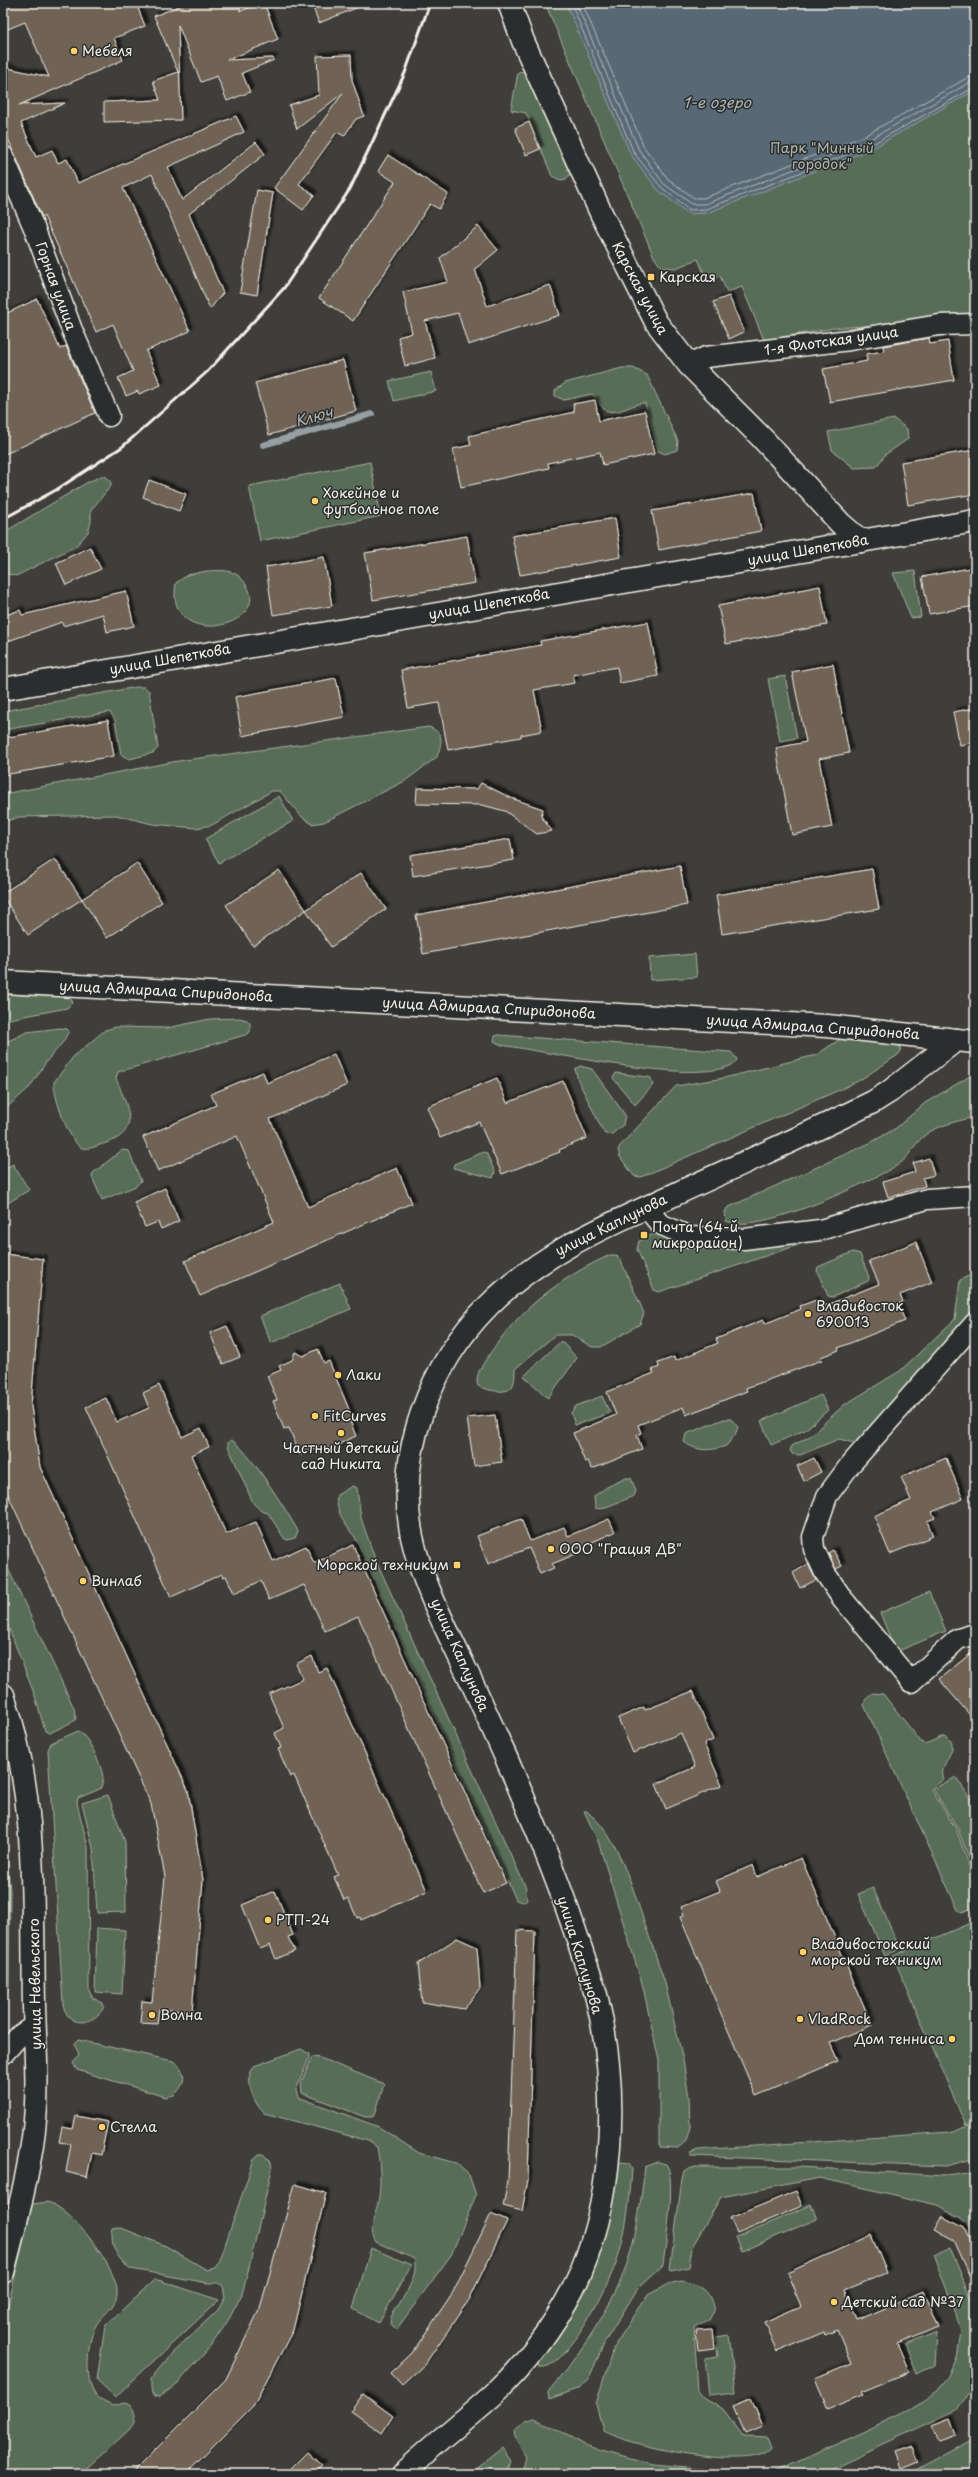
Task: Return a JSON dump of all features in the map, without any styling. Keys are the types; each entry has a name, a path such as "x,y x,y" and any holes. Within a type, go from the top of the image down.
{"main road":[{"name":"Карская улица","path":"509,3 559,122 630,274 656,322 690,365 762,438 840,524 861,541"},
{"name":"улица Шепеткова","path":"3,688 975,521"},
{"name":"улица Адмирала Спиридонова","path":"3,982 827,1026 965,1041"},
{"name":"улица Каплунова","path":"402,2474 498,2390 546,2334 572,2290 593,2242 600,2211 608,2155 610,2106 606,2053 597,2000 566,1903 506,1758 424,1577 412,1538 408,1482 412,1447 426,1405 445,1363 470,1327 489,1304 548,1257 576,1240 873,1102 965,1041"},
{"name":"улица Невельского","path":"3,1694 26,1784 34,1888 35,2025 34,2129 22,2201 3,2272"}],"street":[{"name":"Горная улица","path":"3,156 35,230 72,330 109,416"},
{"name":"1-я Флотская улица","path":"690,365 706,357 850,340 939,325 975,324"},
{"path":"646,1207 660,1224 679,1233 713,1239 744,1239 820,1230 927,1198 975,1196"},
{"path":"975,1323 850,1465 827,1496 813,1537 814,1549 825,1573 847,1604 911,1682 958,1639 975,1634"},
{"path":"3,2054 20,2035 35,2025"}],"green space":[{"name":"Парк \"Минный городок\"","path":"545,3 975,3 975,318 834,328 764,340 742,287 727,292 720,276 707,281 698,259 676,268 661,267 654,257"},
{"path":"525,71 568,166 570,174 566,179 560,180 552,176 526,113 511,110 518,72"},
{"path":"622,368 633,368 647,375 678,441 677,450 665,454 658,451 645,403 620,410 610,411 605,410 592,394 564,400 555,396 555,391 565,383"},
{"path":"431,372 436,391 394,401 389,381"},
{"path":"894,419 907,429 908,439 886,454 876,467 854,468 832,450 828,432"},
{"name":"Хокейное и футбольное поле","path":"370,462 381,516 260,541 249,486"},
{"path":"104,475 111,481 111,486 91,510 91,522 88,532 76,546 16,576 3,573 3,533 86,483"},
{"path":"207,571 230,572 239,576 243,580 247,586 251,601 245,613 232,621 216,626 199,625 185,618 176,604 176,583 187,575"},
{"path":"915,571 921,617 911,618 893,573"},
{"path":"785,676 797,738 780,741 768,679"},
{"path":"144,687 149,691 158,748 153,753 130,759 121,755 115,720 110,712 3,730 3,711"},
{"path":"429,727 438,732 440,735 441,742 437,757 405,781 324,822 312,824 301,816 280,791 272,791 212,825 196,828 152,824 116,815 19,817 3,822 3,794 178,761"},
{"path":"279,796 293,821 219,863 205,839"},
{"path":"695,954 697,977 650,980 649,958"},
{"path":"3,994 69,997 73,1002 67,1008 4,1020"},
{"path":"239,1018 247,1020 250,1023 250,1032 245,1035 118,1072 116,1078 129,1116 125,1132 117,1138 94,1147 82,1148 77,1144 67,1128 63,1118 56,1097 54,1082 73,1057 105,1030 116,1027 167,1028 210,1019"},
{"path":"60,1028 67,1029 69,1031 63,1042 46,1062 30,1087 3,1111 4,1043 27,1032"},
{"path":"499,1035 731,1052 737,1059 734,1064 727,1067 708,1071 652,1069 501,1045 494,1041 495,1036"},
{"path":"842,1038 899,1043 901,1051 898,1055 860,1080 641,1177 634,1176 620,1157 618,1150 620,1146 676,1086 724,1078 816,1055"},
{"path":"580,1066 592,1069 625,1115 623,1125 612,1134 605,1134 603,1131 578,1080 575,1069"},
{"path":"616,1073 648,1077 651,1078 653,1085 635,1105 613,1078"},
{"path":"975,1073 975,1117 948,1124 929,1132 898,1165 839,1194 787,1214 762,1221 742,1223 726,1221 725,1212 727,1208 872,1142 896,1128 925,1103"},
{"path":"122,1150 129,1151 141,1181 136,1186 102,1200 92,1177 93,1173"},
{"path":"484,1152 487,1154 495,1172 493,1178 453,1168 454,1164"},
{"path":"13,1164 29,1190 3,1206 3,1170"},
{"path":"658,1232 807,1240 807,1242 659,1292 654,1290 637,1249 639,1241"},
{"path":"853,1252 860,1254 869,1277 868,1281 833,1297 828,1296 817,1271 818,1267"},
{"path":"610,1255 616,1255 620,1259 644,1313 640,1324 601,1347 592,1347 572,1335 555,1335 515,1369 514,1381 511,1388 497,1391 478,1386 477,1379 483,1364 499,1341 526,1311 557,1285 573,1274"},
{"path":"975,1273 974,1314 857,1441 854,1443 839,1439 800,1455 792,1454 790,1450 792,1446 810,1436 844,1405 900,1371 955,1319 960,1280"},
{"path":"340,1283 351,1309 271,1343 260,1316"},
{"path":"561,1341 577,1358 548,1398 524,1376"},
{"path":"821,1395 828,1410 805,1430 771,1445 761,1421"},
{"path":"602,1396 610,1413 575,1425 571,1413 576,1406"},
{"path":"724,1419 731,1419 738,1427 735,1435 726,1446 704,1450 694,1448 684,1442 686,1434"},
{"path":"231,1440 247,1454 277,1496 298,1531 295,1538 287,1540 284,1538 268,1513 261,1511 253,1503 228,1446 228,1442"},
{"path":"626,1478 631,1478 636,1491 634,1496 601,1509 595,1508 594,1496 607,1487"},
{"path":"352,1486 357,1488 361,1518 374,1556 526,1888 527,1899 523,1902 516,1900 355,1537 348,1528 339,1511 337,1506 337,1495"},
{"path":"3,1558 74,1708 76,1720 50,1733 45,1731 35,1696 3,1613"},
{"path":"929,1592 946,1631 896,1652 880,1613"},
{"path":"873,1693 883,1694 922,1743 925,1744 944,1736 952,1743 951,1752 944,1765 944,1779 931,1789 956,1829 975,1882 975,1907 962,1912 958,1910 864,1705 865,1700"},
{"path":"78,1731 91,1745 103,1775 100,1789 78,1798 77,1803 88,1847 89,1991 93,1998 103,2003 104,2007 94,2018 81,2022 75,2021 65,2012 63,2004 48,1750 51,1743"},
{"path":"956,1777 975,1806 975,1875 958,1829 933,1789"},
{"path":"108,1795 125,1842 126,1912 97,1913 93,1848 82,1803"},
{"path":"584,1811 587,1811 604,1828 617,1850 631,1883 665,1983 683,2060 689,2097 690,2127 686,2141 678,2148 659,2147 659,2061 643,1987 598,1841"},
{"path":"3,1821 10,1890 9,1986 3,2009"},
{"path":"873,1888 900,1949 885,1956 858,1894"},
{"name":"Дом тенниса","path":"975,1921 975,2122 966,2126 893,1956"},
{"path":"97,1928 125,1930 122,1994 95,1992"},
{"path":"78,2040 173,2061 178,2065 183,2073 184,2078 181,2087 174,2095 166,2097 77,2070 73,2063 79,2054 74,2044"},
{"path":"301,2049 309,2054 309,2058 296,2090 298,2097 379,2127 419,2153 456,2163 469,2175 476,2195 451,2255 396,2330 390,2324 391,2317 412,2281 415,2266 414,2259 376,2242 373,2237 372,2226 379,2197 380,2184 377,2147 368,2141 264,2113 260,2109 252,2094 250,2071 254,2066"},
{"path":"312,2057 320,2058 384,2084 375,2115 372,2117 365,2117 302,2093 301,2083"},
{"path":"975,2124 975,2158 945,2166 690,2156 690,2153 698,2150 950,2132"},
{"path":"259,2154 263,2154 271,2162 272,2169 242,2294 229,2319 211,2346 178,2383 160,2397 155,2396 151,2389 151,2379 172,2353 218,2310 225,2297 223,2286 218,2283 208,2283 131,2269 122,2261 116,2252 112,2240 113,2228 119,2227 166,2246 207,2270 215,2268 220,2260 254,2159"},
{"path":"621,2162 629,2163 632,2169 626,2222 622,2243 615,2266 598,2301 575,2340 563,2355 551,2365 540,2367 538,2362 583,2295 603,2244 617,2164"},
{"path":"658,2162 666,2164 669,2171 670,2183 669,2213 663,2265 638,2288 605,2342 588,2380 578,2389 549,2399 548,2392 584,2345 606,2310 615,2292 629,2257 635,2235 645,2167"},
{"path":"690,2167 800,2167 946,2176 975,2172 975,2233 962,2218 937,2205 820,2178 721,2197 692,2247 689,2267 672,2271 670,2270 682,2179 684,2171"},
{"path":"47,2202 57,2206 80,2227 92,2241 111,2271 116,2285 117,2295 114,2304 95,2327 92,2334 88,2364 90,2385 94,2393 104,2402 113,2406 125,2403 132,2405 135,2415 134,2423 129,2430 80,2474 3,2474 3,2326 32,2206 33,2204"},
{"path":"811,2205 817,2219 742,2251 736,2237"},
{"path":"950,2247 971,2299 975,2299 975,2378 973,2385 957,2411 821,2474 771,2474 904,2413 929,2398 950,2374 957,2357 961,2333 953,2303 934,2254"},
{"path":"371,2248 411,2265 379,2323 353,2309"},
{"path":"155,2279 219,2300 115,2397 97,2380 105,2326"},
{"path":"681,2281 694,2284 704,2290 710,2298 714,2311 709,2320 694,2328 698,2391 705,2399 723,2409 743,2436 769,2437 773,2447 762,2455 743,2458 691,2454 637,2443 616,2437 603,2431 596,2404 613,2348 648,2295 668,2284"},
{"path":"937,2332 935,2365 917,2374 905,2345"},
{"path":"729,2335 736,2392 709,2395 705,2358 718,2356 716,2337"},
{"path":"535,2418 585,2445 653,2464 722,2470 729,2474 522,2474 526,2456 515,2437 514,2431 527,2420"},
{"path":"975,2437 975,2466 969,2474 906,2474"},
{"path":"502,2448 511,2461 507,2474 469,2474"}],"water":[{"name":"1-е озеро","path":"566,3 975,3 975,90 871,149 707,213 689,214 658,190 631,155"}],"building":[{"path":"3,3 136,3 145,26 114,38 123,60 19,105 65,103 21,123 36,157 52,150 58,163 67,159 78,183 236,116 244,132 168,167 182,200 256,142 265,154 189,214 223,293 210,309 152,174 123,188 190,331 146,351 161,385 139,394 138,391 126,396 118,378 133,371 113,324 96,332 44,216 42,217 3,127 3,67 49,77 25,22 3,31"},
{"path":"187,3 240,3 240,11 264,3 278,39 227,60 273,58 274,60 242,73 250,92 227,101 217,76 201,82 178,25 181,120 104,122 104,102 160,100 153,81 178,72 154,16"},
{"path":"311,3 366,3 366,4 319,23"},
{"path":"351,55 352,80 364,116 356,119 344,136 337,132 299,184 314,195 303,210 274,188 343,93 297,129 289,105 319,95 317,56"},
{"path":"529,122 540,149 526,155 515,128"},
{"path":"388,155 448,194 439,209 430,204 353,321 319,298 395,182 378,171"},
{"path":"257,190 273,193 257,295 240,292"},
{"path":"478,226 498,250 475,269 487,306 550,285 560,315 468,345 458,313 425,321 435,358 405,366 398,337 412,333 403,292 448,282 440,258"},
{"path":"729,296 744,332 729,339 713,302"},
{"path":"37,299 60,349 66,346 95,413 3,455 3,315"},
{"path":"929,338 930,344 948,341 954,380 830,402 823,369 867,361 866,354 884,351 883,346"},
{"path":"343,360 356,411 269,435 255,383"},
{"path":"595,400 599,421 645,411 654,454 603,465 600,452 548,463 549,468 461,487 453,449 471,445 469,436 574,412 573,404"},
{"path":"975,450 975,494 908,505 901,462"},
{"path":"149,480 186,494 179,511 143,497"},
{"path":"754,493 761,531 659,550 652,511"},
{"path":"615,518 621,557 520,575 512,536"},
{"path":"467,536 475,583 373,600 365,553"},
{"path":"90,547 101,569 66,585 56,563"},
{"path":"324,557 332,606 273,615 266,567"},
{"path":"975,567 975,606 929,614 922,577"},
{"path":"820,586 827,625 726,644 718,606"},
{"path":"126,591 134,626 107,632 103,614 63,626 62,622 8,641 3,626 3,616 20,610 22,615"},
{"path":"648,622 658,676 620,683 617,667 573,675 575,683 534,690 542,731 521,735 521,737 448,750 439,703 408,708 401,670 541,645 540,641"},
{"path":"833,664 849,753 819,759 832,827 792,835 776,748 806,742 792,672"},
{"path":"336,678 344,717 242,736 235,697"},
{"path":"975,708 975,742 960,745 953,712"},
{"path":"108,720 114,756 3,775 3,738"},
{"path":"481,783 511,798 543,809 541,816 552,831 537,834 505,811 482,805 416,804 417,788 477,789"},
{"path":"510,839 514,860 413,876 410,855"},
{"path":"55,859 82,899 28,935 3,897 3,893"},
{"path":"137,863 162,902 107,938 82,899"},
{"path":"680,866 687,905 423,954 416,915"},
{"path":"872,869 879,909 722,934 716,895"},
{"path":"279,870 306,910 253,946 226,905"},
{"path":"361,873 386,909 331,947 306,910"},
{"path":"334,1054 347,1085 270,1119 308,1207 397,1168 412,1203 200,1296 185,1261 274,1222 237,1136 158,1171 143,1137 216,1105 211,1094 263,1072 267,1083"},
{"path":"497,1078 507,1103 563,1081 587,1138 559,1150 560,1152 502,1174 479,1122 440,1138 427,1107"},
{"path":"929,1158 934,1175 923,1178 925,1186 888,1197 883,1182 915,1172 913,1163"},
{"path":"165,1188 179,1221 161,1229 158,1222 145,1227 134,1202"},
{"path":"916,1242 932,1282 900,1295 903,1302 898,1304 905,1321 838,1348 839,1350 821,1357 822,1360 746,1388 747,1391 686,1415 683,1407 638,1425 641,1433 637,1435 642,1449 592,1469 588,1461 585,1462 573,1433 616,1415 607,1392 654,1373 652,1370 659,1367 658,1363 674,1357 675,1361 718,1343 716,1339 763,1320 764,1324 801,1309 800,1306 816,1300 819,1308 879,1284 869,1261"},
{"path":"5,1254 43,1259 31,1406 40,1467 188,1790 203,1880 192,2012 159,2009 157,2024 140,2023 142,2001 152,2002 165,1877 151,1804 3,1484"},
{"path":"227,1326 240,1357 223,1364 210,1333"},
{"path":"318,1349 324,1363 329,1361 353,1419 350,1421 356,1436 341,1443 339,1451 330,1447 317,1453 315,1448 300,1455 289,1428 284,1429 273,1401 277,1400 267,1376 281,1370 279,1366 292,1360 295,1352 303,1356"},
{"path":"159,1385 182,1437 201,1428 209,1447 191,1455 226,1534 256,1522 273,1561 306,1546 314,1563 353,1545 506,1883 483,1893 358,1616 325,1631 304,1585 269,1600 261,1581 234,1593 226,1576 223,1577 222,1574 171,1597 86,1407 106,1398 117,1422 149,1408 143,1393"},
{"path":"495,1415 502,1462 474,1466 467,1418"},
{"path":"814,1458 821,1472 804,1481 797,1466"},
{"path":"946,1458 963,1499 932,1512 935,1518 927,1521 933,1536 890,1554 874,1516 911,1500 901,1477"},
{"path":"521,1519 530,1541 564,1527 568,1536 609,1519 615,1532 574,1550 576,1554 552,1564 554,1568 540,1574 529,1548 488,1564 477,1536"},
{"path":"833,1550 842,1566 836,1569 828,1553"},
{"path":"808,1564 816,1580 800,1588 793,1573"},
{"path":"975,1650 975,1721 939,1679"},
{"path":"312,1656 318,1672 327,1668 427,1891 361,1920 360,1917 357,1918 348,1898 344,1900 334,1877 338,1875 294,1775 290,1777 278,1749 281,1748 275,1733 284,1728 269,1694 303,1679 296,1664"},
{"path":"693,1691 713,1740 704,1744 722,1785 666,1809 656,1784 695,1767 681,1733 633,1753 618,1718 644,1707 645,1710"},
{"path":"801,1858 872,2025 830,2043 838,2061 756,2096 680,1917 684,1915 681,1907 720,1891 716,1881 753,1865 757,1877"},
{"name":"РТП-24","path":"275,1891 293,1935 288,1937 295,1951 276,1959 270,1945 260,1949 242,1905"},
{"path":"517,1930 535,1931 528,2180 522,2211 503,2206 508,2181"},
{"path":"457,1938 477,1947 480,1988 464,2009 422,2002 418,1964"},
{"path":"76,2116 108,2122 101,2155 92,2153 87,2177 66,2172 71,2144 59,2142 62,2127 73,2129"},
{"path":"295,2184 326,2193 293,2330 253,2406 185,2474 131,2474 226,2379 260,2308"},
{"path":"796,2191 802,2206 737,2233 730,2218"},
{"path":"491,2214 507,2221 469,2300 425,2364 402,2385 391,2373 412,2353 453,2292"},
{"path":"943,2216 966,2229 975,2250 975,2289 953,2240 935,2230"},
{"path":"871,2235 887,2273 845,2290 857,2320 923,2291 938,2327 897,2344 909,2372 860,2392 862,2395 828,2409 815,2378 851,2363 837,2330 825,2335 824,2332 777,2352 764,2322 801,2306 787,2273"},
{"path":"712,2330 714,2348 698,2350 696,2331"},
{"path":"363,2394 393,2416 382,2433 351,2411"},
{"path":"750,2399 762,2426 745,2433 733,2406"},
{"path":"950,2419 956,2435 939,2441 932,2426"},
{"path":"912,2446 918,2461 901,2468 895,2452"},
{"path":"307,2452 322,2466 314,2474 285,2474"}],"waterway":[{"name":"Ключ","path":"263,445 372,414"}],"railway":[{"path":"3,519 56,490 122,447 207,372 284,288 350,189 405,73 430,3"}],"place":[{"name":"Мебеля","path":"74,51"},
{"name":"Карская","path":"651,277"},
{"name":"Хокейное и футбольное поле","path":"315,501"},
{"name":"Почта (64-й микрорайон)","path":"644,1235"},
{"name":"Владивосток 690013","path":"808,1314"},
{"name":"Лаки","path":"338,1375"},
{"name":"FitCurves","path":"315,1416"},
{"name":"Частный детский сад Никита","path":"341,1433"},
{"name":"ООО \"Грация ДВ\"","path":"551,1549"},
{"name":"Морской техникум","path":"457,1565"},
{"name":"Винлаб","path":"83,1581"},
{"name":"РТП-24","path":"268,1920"},
{"name":"Владивостокский морской техникум","path":"803,1952"},
{"name":"Волна","path":"152,2015"},
{"name":"VladRock","path":"800,2019"},
{"name":"Дом тенниса","path":"952,2039"},
{"name":"Стелла","path":"102,2127"},
{"name":"Детский сад №37","path":"834,2302"}]}
